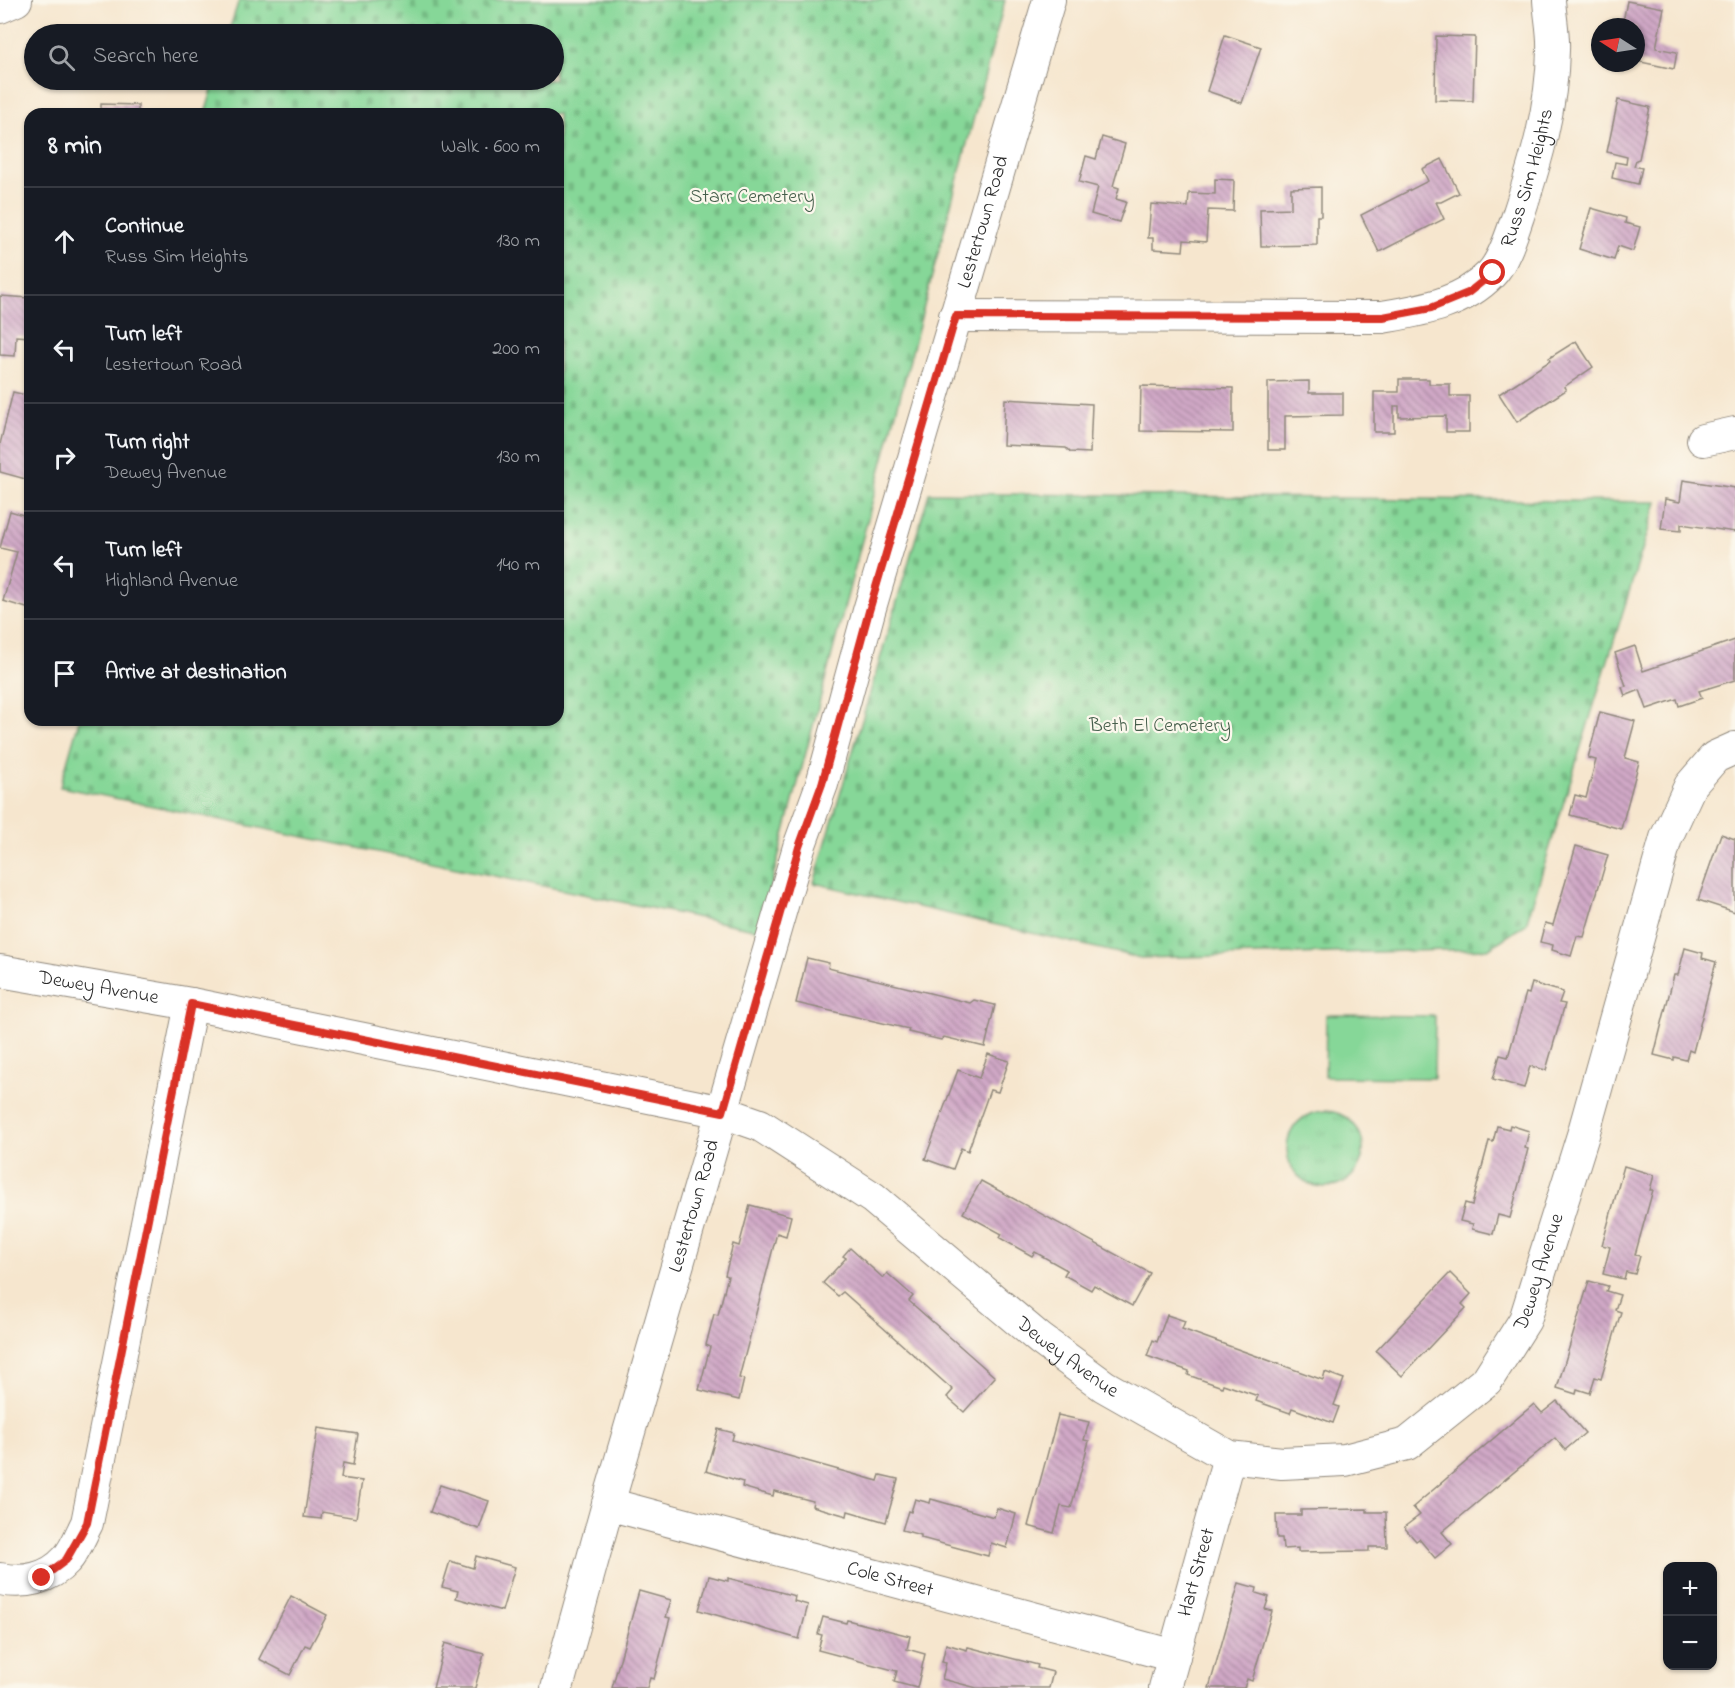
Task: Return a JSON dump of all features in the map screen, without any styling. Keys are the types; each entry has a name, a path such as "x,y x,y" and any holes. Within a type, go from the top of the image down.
{"street":[{"path":"0,7 16,0"},
{"name":"Lestertown Road","path":"557,1688 608,1504 799,847 822,784 869,611 1049,0"},
{"name":"Russ Sim Heights","path":"956,316 1383,317 1431,308 1468,293 1493,273 1509,242 1532,175 1547,118 1554,49 1549,0"},
{"path":"1703,440 1735,433"},
{"name":"Dewey Avenue","path":"0,971 191,1004 723,1112 760,1125 873,1198 1040,1340 1104,1386 1229,1457 1282,1463 1345,1460 1407,1444 1487,1380 1525,1320 1583,1135 1666,837 1690,786 1715,757 1735,748"},
{"path":"0,1579 15,1582 42,1578 66,1560 87,1523 191,1004"},
{"name":"Hart Street","path":"1165,1688 1229,1457"},
{"name":"Cole Street","path":"608,1504 1174,1656"}],"green space":[{"name":"Starr Cemetery","path":"239,0 1005,0 759,930 60,787 77,726 564,726 564,108 207,108 212,90 564,90 564,24 231,24"},
{"name":"Beth El Cemetery","path":"929,493 1657,502 1526,924 1488,949 1140,958 814,883"},
{"path":"1326,1015 1435,1016 1434,1078 1325,1077"},
{"path":"1333,1111 1346,1117 1357,1128 1363,1141 1361,1164 1346,1181 1333,1187 1317,1187 1304,1181 1289,1164 1287,1141 1293,1128 1310,1113"}],"building":[{"path":"1627,1 1664,8 1656,48 1677,52 1674,69 1645,63 1645,18 1624,18"},
{"path":"1225,35 1261,47 1242,103 1207,91"},
{"path":"1436,36 1475,37 1473,101 1435,100"},
{"path":"1618,100 1650,107 1639,159 1636,160 1634,166 1642,168 1638,184 1612,178 1615,162 1626,164 1627,157 1607,152"},
{"path":"101,104 138,105 138,108 101,108"},
{"path":"1102,137 1125,144 1113,186 1119,188 1116,199 1126,202 1119,222 1091,214 1098,187 1079,182 1086,156 1096,159"},
{"path":"1442,159 1459,193 1441,202 1436,202 1444,219 1379,252 1361,215 1428,181 1422,169"},
{"path":"1215,179 1234,180 1233,211 1208,210 1206,242 1184,240 1183,251 1153,249 1153,238 1148,238 1151,204 1188,207 1189,193 1215,194"},
{"path":"1321,187 1321,216 1317,216 1317,245 1261,246 1260,209 1291,208 1291,188"},
{"path":"1591,208 1626,218 1625,223 1640,227 1633,251 1618,246 1614,260 1579,249"},
{"path":"0,296 24,298 24,337 16,336 15,356 0,355"},
{"path":"1576,341 1593,367 1564,387 1566,390 1517,422 1499,394"},
{"path":"1399,379 1429,379 1429,384 1450,384 1450,396 1469,396 1469,432 1446,432 1446,416 1399,417 1399,406 1394,406 1394,432 1374,432 1374,392 1399,392"},
{"path":"1309,381 1309,393 1343,393 1343,415 1285,416 1285,450 1268,450 1268,382"},
{"path":"1141,386 1233,388 1233,432 1140,431"},
{"path":"13,392 24,395 24,479 0,472 0,444"},
{"path":"1005,399 1092,404 1090,453 1070,452 1066,448 1003,445"},
{"path":"1683,480 1735,488 1735,532 1681,524 1681,531 1661,529 1665,499 1680,502"},
{"path":"10,511 24,515 24,607 3,601 17,552 0,548"},
{"path":"1735,640 1735,680 1699,691 1702,698 1679,706 1677,699 1647,709 1640,690 1625,696 1622,687 1626,686 1615,653 1635,646 1643,671"},
{"path":"1600,712 1635,721 1625,758 1639,762 1621,829 1570,815 1575,795 1586,798 1596,760 1588,758"},
{"path":"1721,834 1735,839 1735,912 1698,900"},
{"path":"1576,846 1608,855 1584,937 1577,936 1571,956 1552,950 1553,945 1540,942 1545,923 1553,925"},
{"path":"1685,948 1703,953 1702,958 1716,962 1693,1052 1689,1050 1686,1060 1674,1057 1674,1060 1654,1055 1674,975 1678,975"},
{"path":"807,958 829,963 828,968 970,1003 974,1000 995,1005 985,1047 944,1037 941,1040 908,1032 909,1029 796,1003"},
{"path":"1532,983 1563,992 1559,1003 1565,1004 1546,1070 1530,1066 1524,1088 1493,1079 1500,1055 1508,1057 1526,993 1529,994"},
{"path":"988,1054 1009,1061 998,1092 990,1090 968,1151 961,1148 953,1169 925,1159 958,1070 979,1078"},
{"path":"1510,1125 1529,1131 1525,1148 1528,1149 1510,1218 1498,1215 1493,1234 1472,1229 1473,1224 1460,1221 1465,1203 1472,1205 1489,1141 1493,1142 1497,1126 1509,1129"},
{"path":"1624,1166 1654,1175 1650,1190 1653,1190 1635,1255 1640,1256 1635,1274 1626,1272 1624,1279 1603,1274 1610,1247 1602,1245"},
{"path":"981,1181 1150,1273 1132,1306 1094,1285 1091,1290 1064,1275 1067,1270 1035,1252 1032,1256 1000,1238 1002,1234 963,1213"},
{"path":"750,1205 791,1216 786,1236 777,1233 739,1378 744,1379 739,1400 699,1390 710,1347 706,1345 714,1314 718,1315 733,1244 739,1246"},
{"path":"850,1248 883,1278 887,1273 913,1296 909,1301 995,1377 964,1412 947,1397 953,1390 843,1292 838,1296 823,1283 846,1258 843,1256"},
{"path":"1450,1273 1471,1294 1462,1304 1466,1308 1402,1376 1376,1351"},
{"path":"1589,1281 1608,1286 1606,1291 1620,1295 1615,1310 1621,1312 1601,1379 1595,1377 1590,1393 1577,1389 1576,1394 1557,1388"},
{"path":"1167,1315 1185,1321 1182,1329 1323,1380 1325,1372 1344,1379 1334,1405 1339,1407 1333,1423 1292,1408 1290,1413 1256,1401 1258,1396 1188,1375 1189,1371 1147,1356 1153,1340 1157,1342"},
{"path":"1557,1401 1585,1433 1565,1450 1555,1438 1442,1532 1452,1544 1435,1558 1419,1539 1416,1541 1404,1527 1420,1515 1413,1507 1534,1404 1542,1413"},
{"path":"1058,1415 1089,1422 1084,1440 1089,1441 1071,1508 1061,1506 1054,1533 1028,1526"},
{"path":"318,1428 358,1434 353,1465 343,1463 341,1478 362,1481 356,1518 322,1512 321,1519 304,1517"},
{"path":"718,1429 734,1433 732,1440 878,1481 880,1475 898,1479 886,1522 848,1511 847,1516 812,1506 813,1501 774,1491 773,1496 742,1487 743,1482 706,1471"},
{"path":"440,1485 489,1501 479,1529 430,1512"},
{"path":"915,1499 930,1503 931,1499 994,1517 997,1508 1016,1514 1007,1548 991,1543 988,1556 921,1538 921,1535 902,1530 908,1511 911,1512"},
{"path":"1367,1509 1367,1512 1386,1512 1387,1547 1369,1547 1369,1551 1298,1552 1298,1548 1283,1549 1282,1538 1277,1538 1276,1515 1301,1515 1301,1510"},
{"path":"476,1556 515,1567 502,1611 456,1598 458,1591 442,1587 450,1561 473,1568"},
{"path":"709,1576 728,1581 728,1578 795,1596 794,1601 808,1605 799,1639 699,1610"},
{"path":"1239,1583 1257,1588 1256,1593 1269,1597 1265,1609 1272,1611 1252,1681 1247,1679 1244,1688 1209,1688"},
{"path":"639,1591 671,1600 666,1617 670,1618 654,1679 650,1678 647,1688 612,1688"},
{"path":"291,1596 327,1615 310,1647 305,1645 290,1675 259,1659"},
{"path":"823,1617 846,1623 847,1620 910,1636 907,1649 925,1654 917,1688 894,1682 897,1671 818,1650 822,1635 818,1634"},
{"path":"445,1643 484,1654 475,1688 433,1688"},
{"path":"946,1644 967,1650 968,1647 1038,1665 1037,1668 1053,1672 1049,1688 977,1688 942,1679 946,1663 942,1662"}],"route":[{"path":"42,1578 66,1560 87,1523 191,1004 723,1112 799,847 822,784 869,611 956,316 1383,317 1431,308 1468,293 1493,273"}]}
